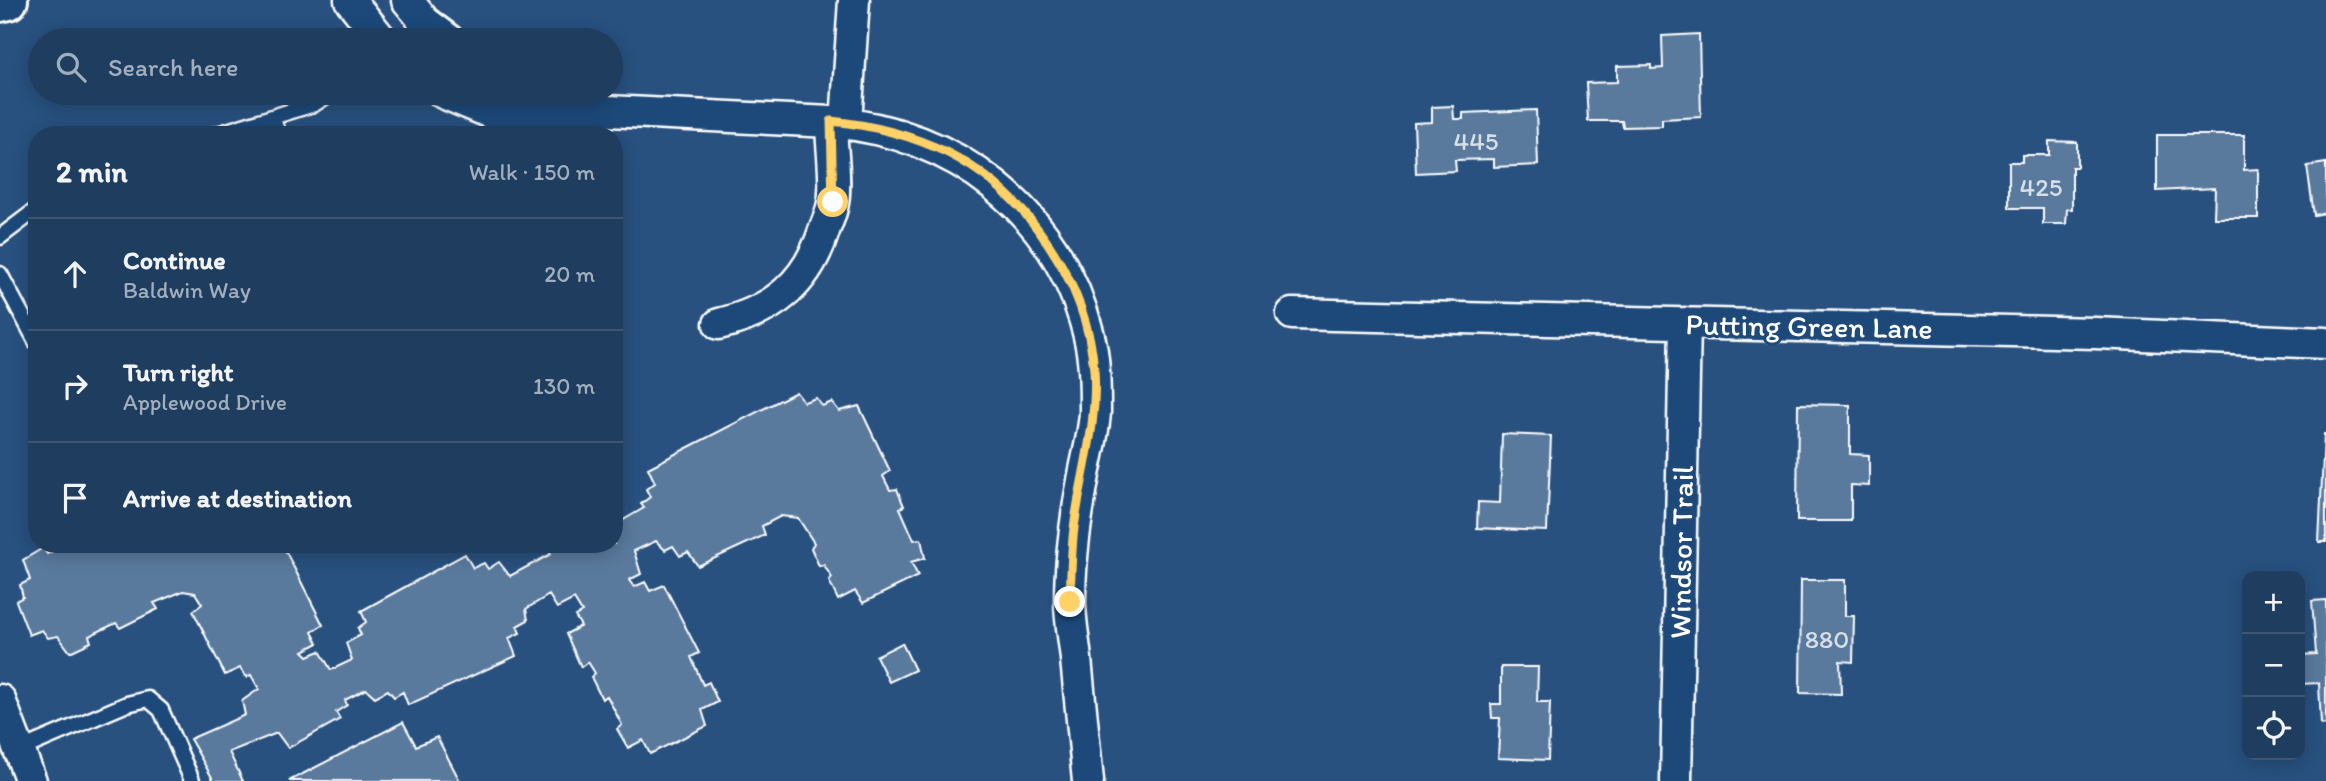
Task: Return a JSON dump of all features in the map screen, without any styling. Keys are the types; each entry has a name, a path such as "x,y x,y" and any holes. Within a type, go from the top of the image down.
{"main road":[{"path":"0,2 8,0"}],"street":[{"path":"351,0 373,28"},
{"path":"719,324 748,317 773,303 800,279 818,253 833,202 838,122 854,0"},
{"path":"472,105 508,120 538,118 567,109 869,125 915,139 950,154 990,181 1019,207 1049,244 1073,289 1088,333 1094,369 1095,416 1074,528 1070,602 1088,781"},
{"path":"559,105 567,109"},
{"name":"Putting Green Lane","path":"1292,314 2095,333 2326,343"},
{"name":"Windsor Trail","path":"1676,781 1685,323"},
{"path":"0,700 31,781"}],"lane":[{"path":"243,126 311,105"},
{"path":"272,117 276,126"},
{"path":"0,237 28,216"},
{"path":"0,274 28,326"},
{"path":"19,750 127,704 148,699 161,710 192,780"}],"building":[{"path":"1699,34 1701,117 1662,119 1662,126 1623,127 1622,121 1588,121 1586,83 1617,82 1617,66 1651,65 1651,69 1663,68 1662,36"},
{"path":"1453,106 1454,119 1463,119 1463,113 1536,110 1538,165 1494,167 1494,159 1455,160 1456,171 1416,173 1414,123 1432,122 1432,107"},
{"path":"2157,135 2244,135 2244,170 2258,169 2258,218 2214,218 2215,188 2157,191"},
{"path":"2049,141 2077,142 2077,167 2072,167 2072,209 2067,209 2066,224 2043,224 2043,208 2009,208 2009,162 2022,162 2022,155 2049,155"},
{"path":"2326,163 2326,213 2314,215 2307,166"},
{"path":"796,392 804,402 816,398 822,406 832,402 839,411 859,406 890,471 883,476 890,490 897,489 904,506 900,508 914,540 921,539 925,558 911,562 918,576 863,603 855,591 838,600 829,581 832,578 824,565 819,566 811,548 814,543 798,518 781,516 762,526 765,535 698,566 688,552 680,556 673,546 665,550 656,541 634,551 641,574 629,580 634,587 645,582 650,591 664,585 699,653 691,657 703,685 709,682 718,702 702,710 707,726 650,754 643,740 628,748 617,729 622,725 607,696 602,699 591,677 595,673 588,662 581,667 566,634 581,626 575,616 582,612 574,599 557,608 549,595 526,609 528,620 517,626 520,633 509,638 516,656 408,705 403,692 394,697 388,690 375,697 366,689 345,700 347,705 336,712 340,719 288,748 277,733 229,752 243,781 214,781 190,739 245,715 242,701 259,689 251,675 246,677 240,668 225,675 193,611 202,604 195,593 183,591 154,603 158,609 120,628 116,623 89,636 91,642 70,652 58,636 48,638 42,630 29,635 16,601 23,597 20,585 30,580 23,560 35,553 287,553 323,625 312,632 318,643 303,651 308,656 320,651 331,670 352,660 346,643 361,635 358,628 366,622 361,611 465,554 473,568 484,563 488,569 499,562 510,576 550,553 623,553 623,520 644,508 641,504 650,497 646,489 655,483 648,468"},
{"path":"1798,404 1850,405 1850,454 1869,455 1869,486 1851,485 1851,521 1797,521"},
{"path":"1502,434 1551,436 1547,531 1477,528 1478,502 1500,503"},
{"path":"2324,434 2326,542 2319,542"},
{"path":"1801,580 1845,580 1845,616 1854,616 1853,662 1840,661 1841,694 1800,693"},
{"path":"2326,600 2326,724 2321,725 2319,683 2305,684 2305,655 2316,654 2312,601"},
{"path":"902,643 915,670 889,682 876,656"},
{"path":"1501,667 1538,667 1537,702 1550,702 1548,760 1498,758 1500,718 1492,718 1491,704 1501,704"},
{"path":"403,722 416,746 437,737 460,781 289,781"}],"route":[{"path":"833,202 831,121 869,125 915,139 950,154 990,181 1019,207 1049,244 1073,289 1088,333 1094,369 1095,416 1074,528 1070,602"}]}
